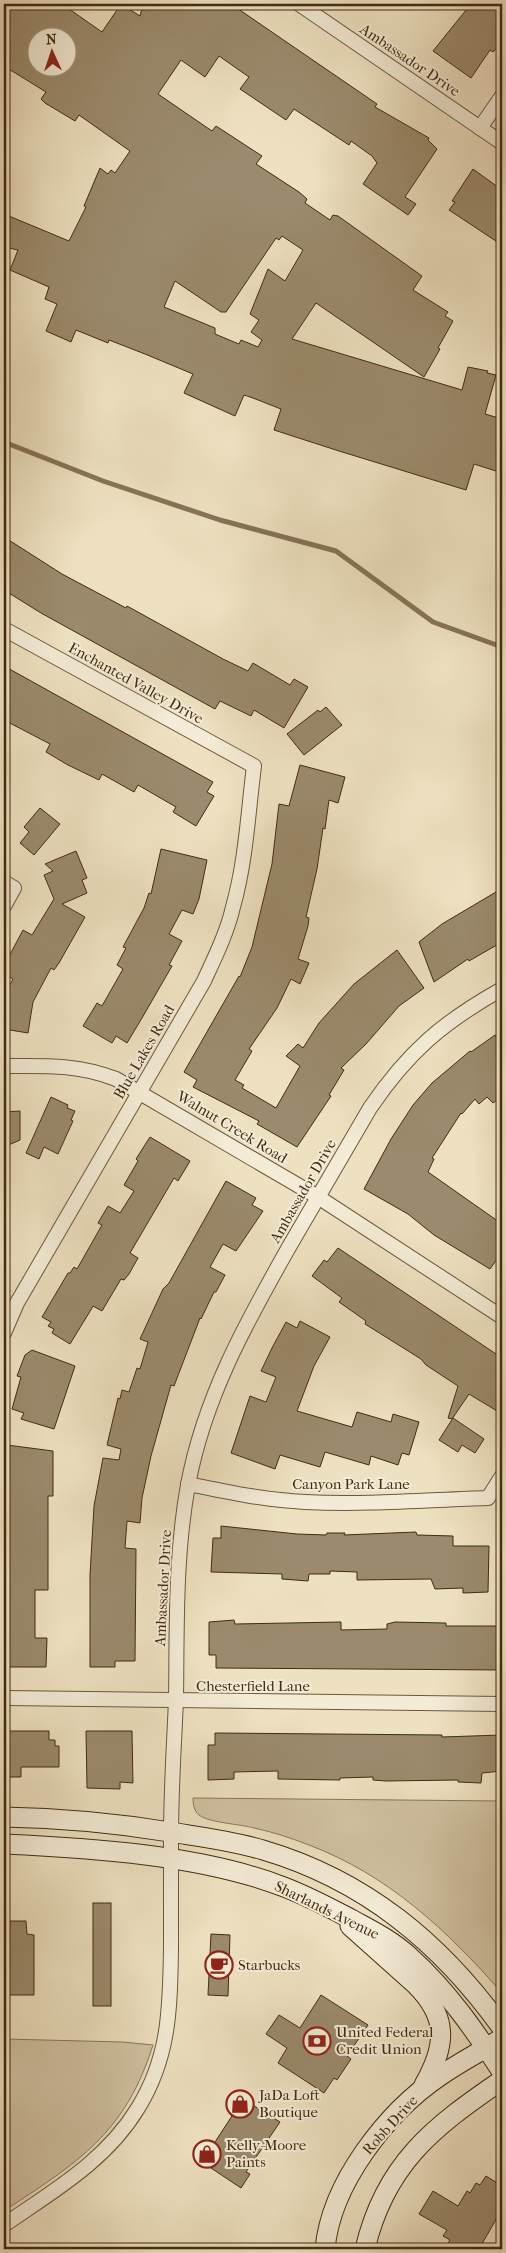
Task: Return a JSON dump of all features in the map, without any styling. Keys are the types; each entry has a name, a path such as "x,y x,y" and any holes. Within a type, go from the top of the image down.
{"main road":[{"name":"Sharlands Avenue","path":"4,1817 93,1821 171,1832 262,1850 322,1871 351,1887 406,1924 432,1946 458,1971 502,2028"},
{"name":"Sharlands Avenue","path":"4,1844 93,1850 171,1860 258,1878 284,1886 331,1908 382,1936 410,1956 444,1992 502,2072"},
{"path":"331,1908 416,1984 433,2005 438,2015 442,2039 436,2062 421,2090"},
{"name":"Robb Drive","path":"325,2249 332,2214 354,2167 388,2123 421,2090 502,2038"},
{"path":"365,2249 378,2209 403,2164 441,2123 502,2080"}],"street":[{"name":"Ambassador Drive","path":"299,4 502,143"},
{"path":"480,128 502,96"},
{"name":"Enchanted Valley Drive","path":"4,629 254,766"},
{"name":"Blue Lakes Road","path":"4,1333 7,1317 204,981 221,945 233,908 241,872 254,766"},
{"path":"4,882 14,888 4,906"},
{"name":"Ambassador Drive","path":"4,2225 95,2160 127,2125 150,2086 164,2047 168,2026 177,1579 180,1532 188,1484 206,1415 224,1368 244,1325 370,1108 410,1056 438,1030 466,1009 502,989"},
{"name":"Walnut Creek Road","path":"4,1066 80,1068 116,1079 140,1091 318,1197 502,1317"},
{"name":"Canyon Park Lane","path":"188,1484 256,1497 348,1503 488,1498 502,1476"},
{"name":"Chesterfield Lane","path":"4,1698 502,1704"}],"shaded area":[{"path":"193,1798 502,1801 502,1993 438,1926 390,1888 365,1872 338,1857 289,1838 204,1818 196,1812"},
{"path":"4,2039 123,2042 153,2045 142,2076 128,2102 113,2124 96,2143 55,2177 4,2211"}],"building":[{"path":"4,4 62,4 102,32 121,4 140,16 143,4 231,4 377,104 375,107 429,138 428,140 437,149 405,197 416,204 408,215 363,184 377,163 372,156 351,141 349,145 294,109 286,120 240,89 249,77 219,56 205,77 181,60 158,94 212,131 216,126 262,156 256,164 299,192 307,199 305,203 330,220 333,215 338,216 422,276 413,290 448,312 445,316 453,321 424,377 316,303 292,339 462,390 468,367 488,371 487,373 496,375 485,414 502,419 502,473 474,464 466,490 339,451 274,430 281,409 244,395 235,416 184,393 193,374 109,340 108,343 76,330 71,342 46,331 57,304 45,299 49,287 10,270 18,250 4,247 4,214 69,241 86,207 84,206 100,168 108,174 111,170 115,173 130,151 79,115 75,121 45,103 41,99 46,92 4,66 8,61 4,59","holes":["282,236 303,250 285,281 268,269 250,314 259,320 251,332 262,340 258,347 241,340 239,344 215,334 215,328 164,307 175,281 221,312 226,312 276,238 279,240"]},
{"path":"471,4 502,4 502,42 493,52 490,50 471,78 433,51"},
{"path":"473,169 502,190 502,245 449,210 455,202 452,201"},
{"path":"4,537 62,574 126,608 127,606 223,659 248,671 253,663 290,685 294,679 308,687 284,728 254,710 251,716 220,701 215,709 41,613 4,590"},
{"path":"4,666 213,782 207,792 214,796 196,826 173,812 176,807 138,785 134,792 102,774 99,780 68,765 46,752 50,744 4,720"},
{"path":"326,707 342,725 304,755 287,734 318,710 320,712"},
{"path":"300,765 345,777 338,803 329,800 325,829 323,828 317,869 306,917 309,918 308,926 298,959 309,963 300,984 291,979 277,1008 249,1049 252,1051 235,1080 244,1085 242,1088 276,1108 300,1066 286,1056 298,1044 303,1048 319,1023 354,984 397,950 424,988 399,1006 366,1044 341,1068 344,1070 329,1095 331,1096 297,1147 257,1124 259,1121 193,1087 197,1080 184,1072 240,977 252,947 272,864 279,804 289,806"},
{"path":"40,808 60,824 34,855 20,843 29,832 24,827"},
{"path":"161,849 207,860 199,899 193,914 182,910 169,934 182,941 169,965 172,966 127,1043 116,1036 112,1043 83,1026 97,1003 102,1006 123,969 117,965 126,948 123,947 144,908 149,893 151,894"},
{"path":"76,851 87,878 82,880 87,893 62,904 85,917 59,963 54,970 51,968 33,1002 28,1033 4,1029 4,996 13,979 4,974 4,966 23,930 32,935 54,899 44,875 53,871 45,864"},
{"path":"496,892 502,903 502,942 469,961 468,959 434,982 419,942 442,924"},
{"path":"495,1035 502,1045 502,1096 493,1103 487,1097 479,1104 475,1099 461,1113 432,1158 434,1159 428,1172 502,1224 502,1252 490,1269 434,1235 408,1214 364,1189 391,1139 413,1105 432,1083 470,1051"},
{"path":"51,1097 68,1105 67,1108 75,1111 71,1120 73,1121 58,1154 44,1147 39,1159 26,1153"},
{"path":"20,1111 20,1140 4,1147 4,1112"},
{"path":"150,1137 190,1161 178,1181 174,1178 130,1253 138,1258 129,1274 124,1280 121,1279 102,1311 93,1306 70,1344 52,1333 54,1329 48,1326 51,1322 42,1317 68,1273 74,1267 77,1269 102,1225 98,1223 108,1206 120,1213 134,1191 124,1185 138,1161 136,1159"},
{"path":"226,1181 256,1198 252,1205 263,1211 236,1251 223,1244 210,1267 225,1275 200,1318 174,1386 171,1385 151,1456 142,1498 140,1523 127,1521 125,1548 136,1549 135,1661 115,1661 115,1667 90,1667 90,1575 94,1506 103,1458 119,1460 121,1449 107,1445 118,1398 120,1399 122,1390 129,1392 137,1368 140,1369 148,1342 140,1339 163,1289 169,1283"},
{"path":"338,1248 502,1358 502,1414 469,1394 452,1419 448,1418 458,1386 426,1365 421,1359 365,1324 366,1321 339,1302 342,1298 312,1276 324,1260 327,1262"},
{"path":"300,1321 330,1337 314,1366 297,1411 352,1427 357,1412 391,1422 393,1414 419,1422 409,1455 402,1453 398,1465 371,1456 369,1465 325,1452 320,1467 280,1455 275,1469 231,1453 250,1396 266,1402 276,1377 261,1371 272,1348 286,1322 297,1328"},
{"path":"32,1350 75,1366 54,1429 21,1419 24,1413 12,1409 21,1377 17,1376 25,1355"},
{"path":"453,1418 484,1439 475,1453 462,1445 458,1452 439,1440"},
{"path":"7,1445 53,1451 53,1496 48,1496 48,1590 35,1590 35,1638 47,1638 46,1667 11,1667 4,1664 4,1452 6,1453"},
{"path":"221,1526 297,1534 326,1535 327,1533 345,1533 344,1535 416,1532 417,1535 453,1536 453,1546 489,1546 488,1592 463,1593 463,1588 435,1589 431,1579 357,1580 357,1572 330,1571 330,1574 309,1574 308,1581 282,1579 282,1574 211,1572 213,1538 221,1538"},
{"path":"234,1620 235,1624 341,1622 341,1630 387,1629 387,1624 395,1622 446,1623 446,1626 502,1626 502,1670 216,1668 216,1655 209,1655 209,1622"},
{"path":"4,1731 49,1731 49,1740 55,1740 55,1746 59,1746 59,1767 21,1767 21,1777 4,1777"},
{"path":"86,1731 132,1731 133,1783 120,1782 120,1789 87,1788"},
{"path":"215,1733 442,1735 442,1737 502,1735 502,1771 482,1773 481,1783 458,1782 458,1780 386,1781 373,1780 373,1777 340,1778 340,1780 278,1779 278,1771 234,1772 234,1779 208,1780 208,1745 215,1745"},
{"path":"93,1903 111,1903 111,2006 93,2006"},
{"path":"10,1921 26,1921 27,1934 34,1935 34,1995 4,1995 4,1925 10,1925"},
{"name":"Starbucks","path":"211,1934 230,1935 228,1996 208,1995"},
{"name":"United Federal Credit Union","path":"321,1995 368,2025 347,2056 351,2059 337,2080 334,2078 324,2093 278,2063 287,2048 266,2034 279,2015 300,2028"},
{"path":"243,2099 280,2122 246,2172 250,2174 241,2188 202,2162"},
{"path":"486,2176 502,2186 497,2195 502,2198 502,2209 479,2249 444,2249 450,2240 443,2236 447,2230 419,2214 433,2191 458,2206 467,2191 470,2193 476,2183 480,2185"}],"waterway":[{"path":"4,442 103,481 220,520 336,551 433,622 502,647"}],"place":[{"name":"Starbucks","path":"219,1965"},
{"name":"United Federal Credit Union","path":"317,2041"},
{"name":"JaDa Loft Boutique","path":"240,2104"},
{"name":"Kelly-Moore Paints","path":"207,2154"}]}
